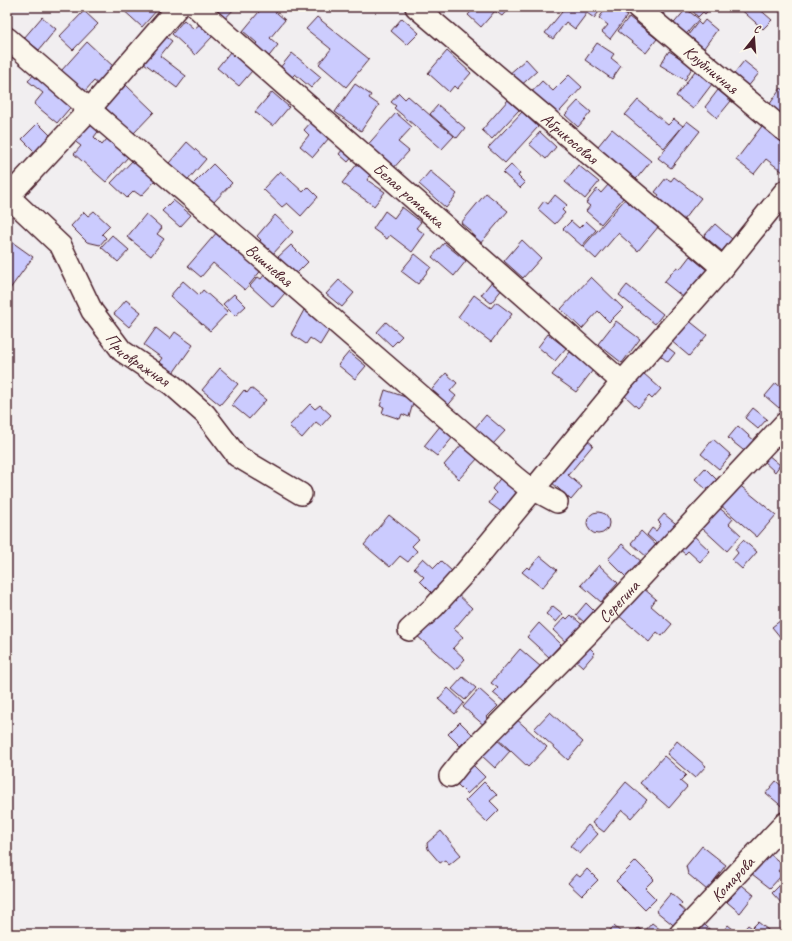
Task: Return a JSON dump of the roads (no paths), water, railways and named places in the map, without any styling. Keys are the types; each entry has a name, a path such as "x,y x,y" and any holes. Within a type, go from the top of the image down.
{"street":[{"path":"8,198 89,110 178,7"},
{"name":"Белая ромашка","path":"196,7 622,382"},
{"name":"Абрикосовая","path":"416,7 723,268"},
{"name":"Клубничная","path":"637,7 785,131"},
{"name":"Вишневая","path":"7,38 515,477 533,490 557,502"},
{"path":"409,630 434,608 463,575 622,382 723,268 785,191"},
{"name":"Приовражная","path":"8,198 61,246 92,311 122,351 171,384 205,414 237,456 301,494"},
{"name":"Серегина","path":"450,776 462,761 594,628 785,423"},
{"name":"Комарова","path":"680,934 785,824"}]}
